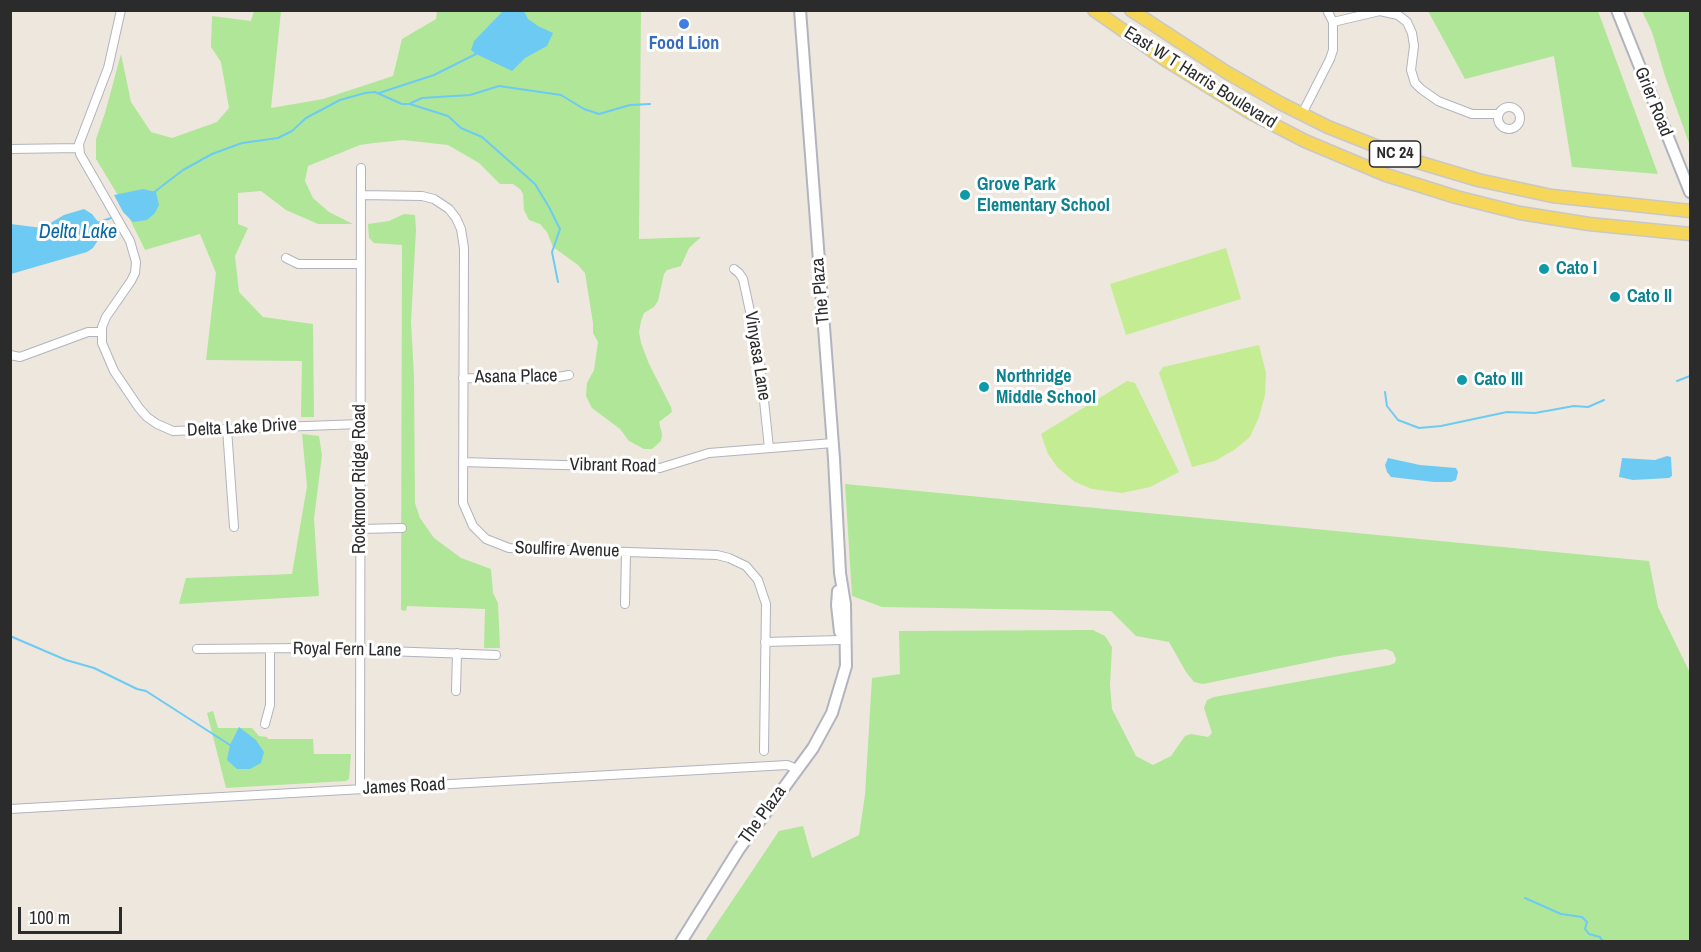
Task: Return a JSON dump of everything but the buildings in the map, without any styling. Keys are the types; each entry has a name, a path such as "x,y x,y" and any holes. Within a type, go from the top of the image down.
{"main road":[{"name":"East W T Harris Boulevard","path":"1094,10 1167,61 1249,112 1305,141 1386,175 1456,197 1520,213 1589,224 1690,234"},
{"name":"East W T Harris Boulevard","path":"1131,10 1226,72 1302,114 1383,150 1487,182 1574,199 1690,211"}],"street":[{"path":"10,355 20,357 88,332 101,332 106,317 135,273 135,254 124,229 80,154 79,148 108,68 121,10"},
{"name":"The Plaza","path":"681,942 734,856 813,748 826,725 845,674 847,640 845,604 840,573 833,443 800,10"},
{"path":"1302,114 1330,59 1334,42 1333,22 1327,10"},
{"name":"Grier Road","path":"1617,10 1690,192"},
{"path":"1333,22 1380,11 1398,15 1407,22 1412,33 1414,46 1411,70 1414,83 1421,90 1438,101 1472,114 1498,114"},
{"path":"10,149 79,148"},
{"name":"Rockmoor Ridge Road","path":"360,789 361,168"},
{"name":"Soulfire Avenue","path":"361,195 428,197 444,205 456,218 461,229 464,248 464,509 477,531 492,542 516,549 717,555 741,563 754,575 763,591 766,604 764,751"},
{"path":"286,258 298,264 362,264"},
{"name":"Vinyasa Lane","path":"734,269 743,279 759,353 769,448"},
{"name":"Delta Lake Drive","path":"101,332 102,343 114,371 139,408 157,424 173,431 360,424"},
{"name":"Asana Place","path":"463,378 548,380 569,375"},
{"path":"227,429 234,527"},
{"name":"Vibrant Road","path":"463,462 660,468 709,453 833,443"},
{"path":"360,529 402,528"},
{"path":"625,604 626,552"},
{"name":"The Plaza","path":"840,573 837,604 840,686"},
{"path":"765,642 840,640"},
{"name":"Royal Fern Lane","path":"197,649 360,650 496,655"},
{"path":"265,724 270,705 270,649"},
{"path":"456,691 457,653"},
{"name":"James Road","path":"10,809 787,765 797,769"}],"green space":[{"path":"254,11 281,11 271,108 323,99 393,76 402,39 436,19 437,11 641,11 639,239 701,237 689,248 681,266 667,270 664,274 658,301 654,307 644,313 641,321 639,332 641,343 672,412 659,422 661,441 652,449 644,449 629,441 620,429 592,408 586,396 587,383 594,370 598,342 593,333 585,273 553,247 547,232 540,224 529,220 524,210 523,194 520,189 513,184 500,184 479,163 448,145 403,140 360,145 308,166 305,181 313,198 329,212 353,224 318,224 286,210 261,191 238,193 238,224 248,228 235,256 239,292 263,317 313,324 314,417 301,417 302,361 206,360 216,273 200,234 145,250 119,197 96,159 96,139 121,54 131,102 151,132 172,138 217,122 229,108 221,62 211,47 212,16 251,21"},
{"path":"1428,11 1598,11 1658,174 1572,167 1554,56 1465,79"},
{"path":"1642,11 1690,11 1690,146 1652,32"},
{"path":"404,214 415,215 416,230 411,322 414,376 415,503 420,518 434,538 461,558 491,569 493,593 498,603 500,648 484,648 485,609 407,606 406,611 401,610 402,245 374,243 369,238 368,224 389,221"},
{"path":"1226,248 1241,299 1126,335 1110,284"},
{"path":"1259,345 1266,373 1265,395 1250,437 1215,461 1192,467 1159,373 1163,367"},
{"path":"1127,381 1135,383 1179,472 1150,487 1122,493 1092,489 1075,482 1058,468 1048,454 1041,434"},
{"path":"302,434 319,436 322,455 314,519 319,596 179,604 186,578 292,574 307,486"},
{"path":"845,484 1649,561 1658,607 1690,673 1690,941 705,941 779,831 803,826 812,858 859,835 865,795 872,678 900,674 899,631 1093,630 1105,636 1112,647 1110,685 1112,709 1136,756 1153,765 1171,756 1185,736 1191,734 1208,737 1212,733 1204,708 1207,700 1214,697 1395,663 1393,652 1386,649 1339,656 1203,684 1194,682 1169,642 1136,636 1111,611 882,607 852,596"},
{"path":"213,711 218,728 252,728 259,736 268,739 313,739 314,754 351,754 349,779 226,788 207,713"}],"water":[{"path":"503,11 524,11 528,19 553,33 547,46 525,58 512,71 471,50 474,41"},
{"path":"143,189 156,192 159,205 155,213 147,220 133,222 123,212 114,195"},
{"name":"Delta Lake","path":"84,209 92,214 99,223 98,240 93,248 87,252 11,274 11,224 42,228 64,215"},
{"path":"1671,457 1672,476 1669,478 1633,480 1619,477 1622,458 1655,460"},
{"path":"1388,458 1420,465 1456,468 1458,472 1456,480 1434,482 1391,477 1385,465"},
{"path":"239,727 256,740 264,752 261,763 250,769 237,769 227,760 230,745"}],"waterway":[{"path":"379,93 434,75 476,54"},
{"path":"411,103 422,98 470,95 499,86 561,95 584,109 599,114 630,105 650,104"},
{"path":"153,193 183,170 212,154 242,143 278,138 292,131 306,118 340,100 375,92 402,104 410,104 448,116 461,128 482,137 535,184 560,229 552,252 558,282"},
{"path":"97,223 111,218"},
{"path":"1677,381 1690,376"},
{"path":"1385,392 1387,406 1398,420 1419,428 1441,426 1507,412 1535,413 1574,406 1588,407 1604,400"},
{"path":"10,636 66,660 94,668 137,689 146,691 230,745"},
{"path":"1525,898 1561,914 1582,917 1587,922 1585,929 1589,934 1600,937 1606,942"}],"place":[{"name":"Food Lion","path":"684,24"},
{"name":"Grove Park Elementary School","path":"965,195"},
{"name":"Cato I","path":"1544,269"},
{"name":"Cato II","path":"1615,297"},
{"name":"Cato III","path":"1462,380"},
{"name":"Northridge Middle School","path":"984,387"}]}
